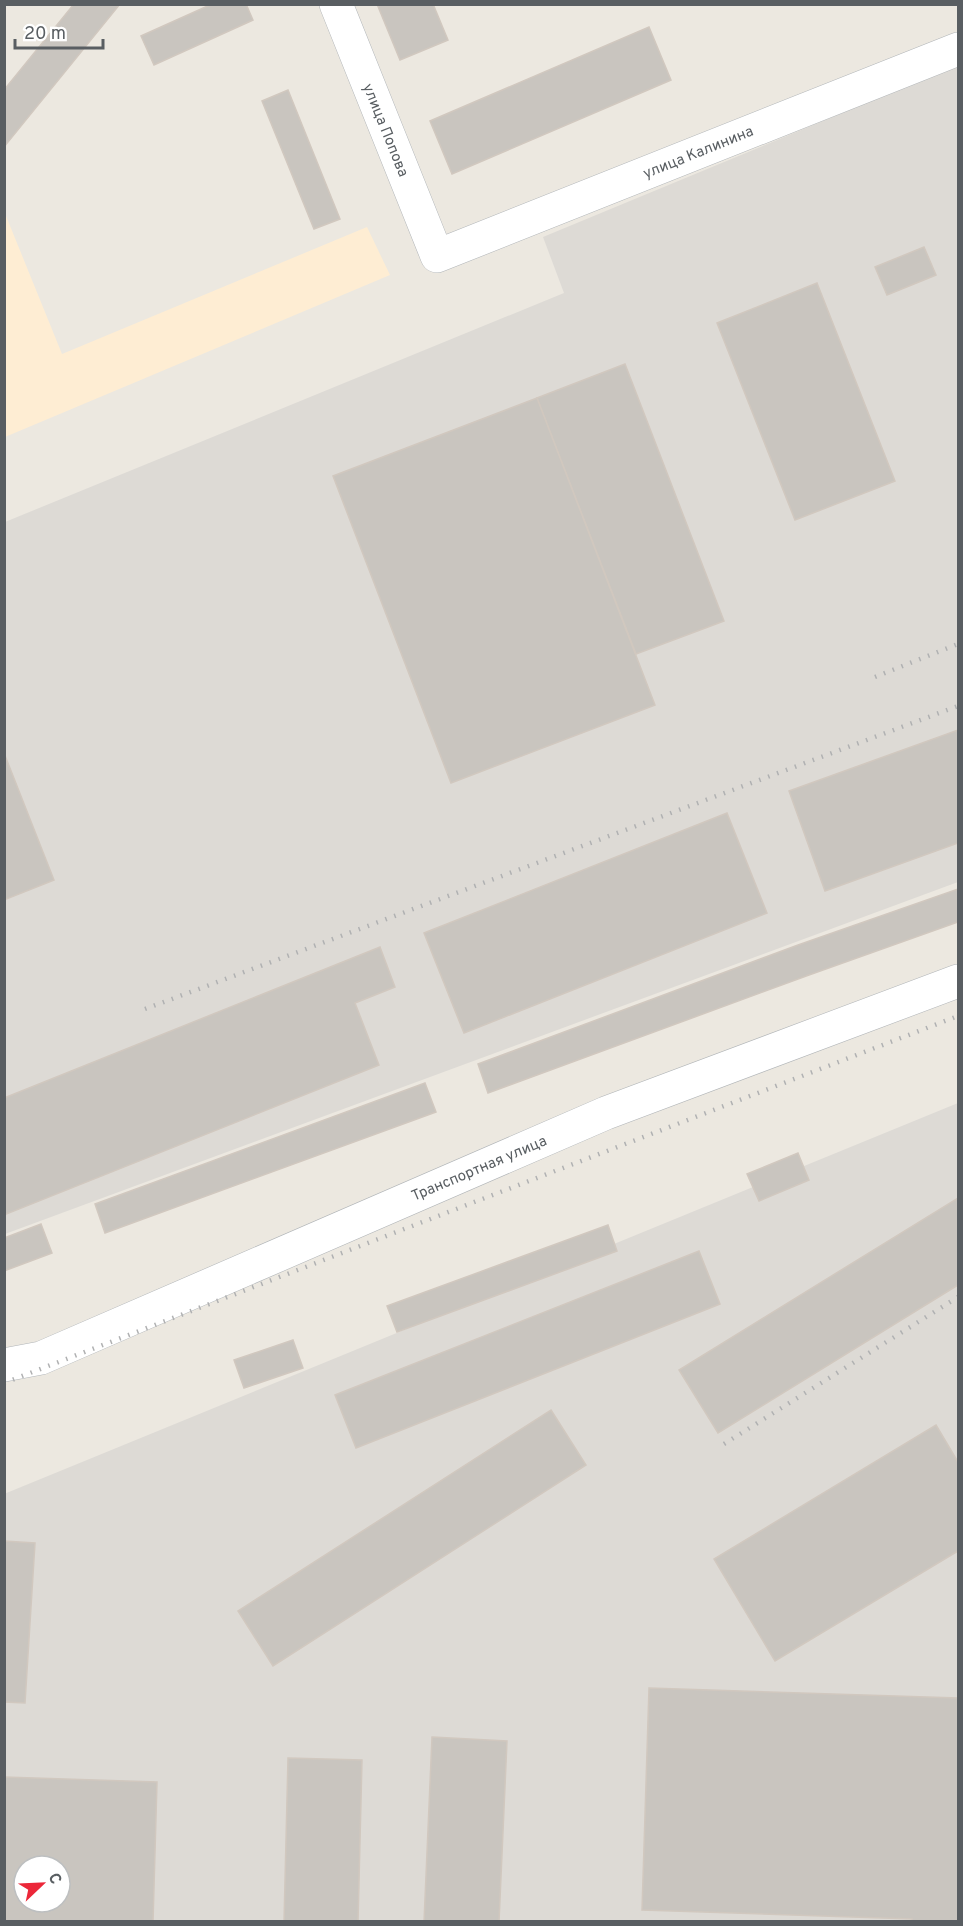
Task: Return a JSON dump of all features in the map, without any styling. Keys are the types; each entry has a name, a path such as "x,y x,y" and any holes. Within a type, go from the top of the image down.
{"street":[{"name":"улица Попова","path":"336,4 437,256"},
{"name":"улица Калинина","path":"437,256 958,49"},
{"name":"Транспортная улица","path":"4,1365 42,1358 606,1113 958,981"}],"shaded area":[{"path":"958,65 958,882 5,1234 5,522 564,293 543,237"},
{"path":"4,211 62,354 367,227 390,275 5,437"},
{"path":"958,1103 958,1921 5,1921 4,1494"}],"building":[{"path":"74,4 120,4 4,147 4,90"},
{"path":"212,4 246,4 253,20 154,65 141,36"},
{"path":"377,4 433,4 448,40 400,60"},
{"path":"649,27 671,80 452,174 430,121"},
{"path":"288,90 340,219 314,229 262,101"},
{"path":"924,247 936,275 887,295 875,267"},
{"path":"817,283 895,481 795,520 717,323"},
{"path":"625,364 724,621 636,654 537,398"},
{"path":"537,398 655,705 451,783 333,476"},
{"path":"958,730 958,843 825,891 789,791"},
{"path":"4,753 54,880 4,900"},
{"path":"727,813 767,913 464,1033 424,933"},
{"path":"958,889 958,922 488,1093 478,1064 798,945"},
{"path":"380,947 395,987 355,1003 379,1065 4,1215 4,1098"},
{"path":"425,1083 436,1112 105,1233 95,1204"},
{"path":"798,1153 809,1180 759,1201 747,1174"},
{"path":"958,1198 958,1285 718,1433 679,1370"},
{"path":"41,1224 52,1253 4,1271 4,1238"},
{"path":"608,1225 617,1251 397,1332 387,1306"},
{"path":"699,1251 720,1304 356,1448 335,1395"},
{"path":"293,1340 303,1368 244,1388 234,1360"},
{"path":"551,1410 586,1465 273,1666 238,1611"},
{"path":"936,1425 958,1462 958,1551 775,1661 714,1559"},
{"path":"4,1541 35,1543 25,1703 4,1702"},
{"path":"649,1688 958,1698 958,1922 642,1910"},
{"path":"432,1737 507,1741 499,1922 424,1922"},
{"path":"288,1758 362,1760 358,1922 284,1922"},
{"path":"4,1777 157,1782 153,1922 4,1922"}],"railway":[{"path":"875,677 958,644"},
{"path":"145,1009 958,706"},
{"path":"4,1383 958,1016"},
{"path":"724,1444 958,1297"}]}
